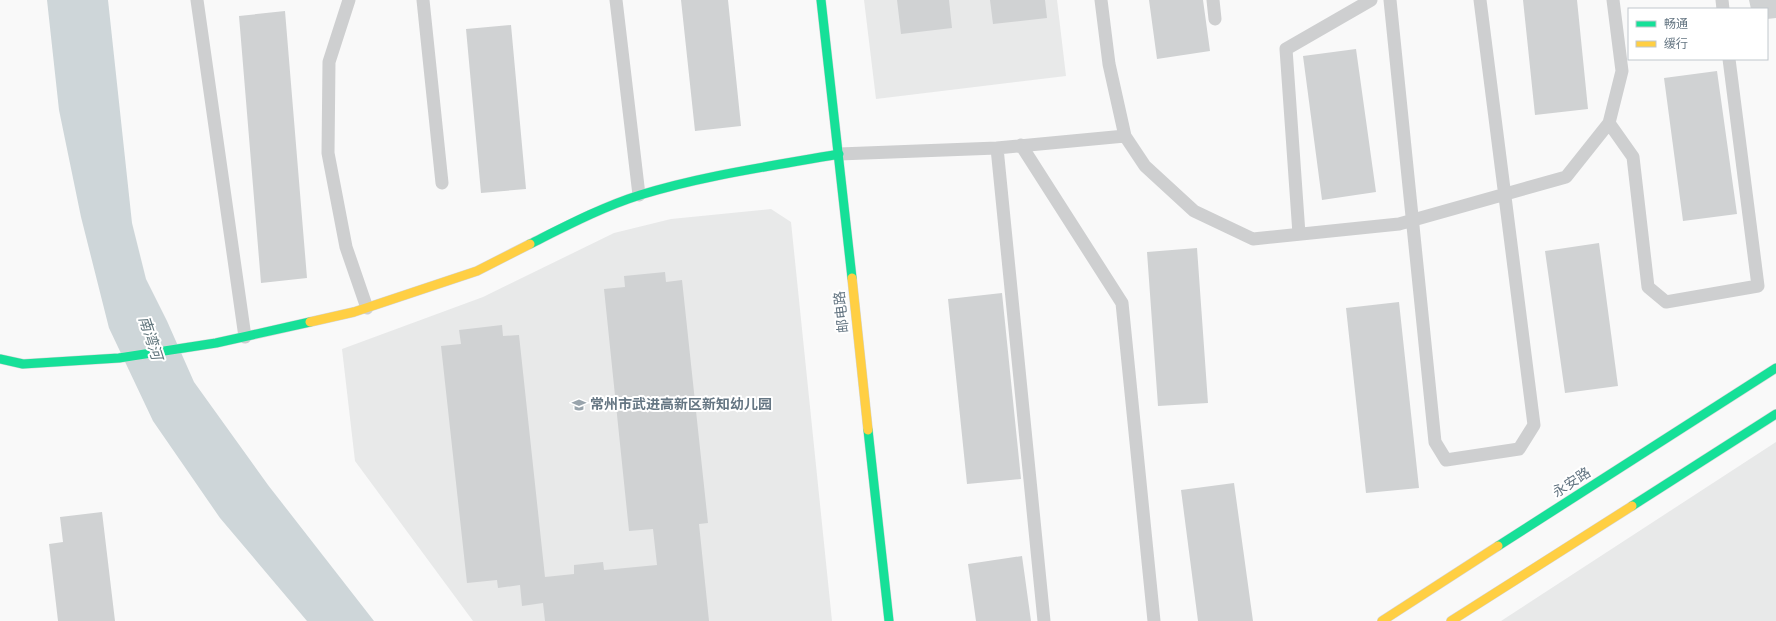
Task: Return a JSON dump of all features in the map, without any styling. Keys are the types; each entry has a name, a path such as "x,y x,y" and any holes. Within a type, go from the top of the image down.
{"street":[{"name":"邮电路","path":"821,0 889,621"},
{"path":"0,360 23,364 119,358 216,344 366,308 477,271 592,213 639,195 692,180 839,154"},
{"name":"永安路","path":"1382,621 1776,368"},
{"path":"1451,621 1776,414"}],"lane":[{"path":"197,0 245,337"},
{"path":"349,0 329,62 328,153 346,247 366,308"},
{"path":"423,0 442,183"},
{"path":"616,0 639,195"},
{"path":"1101,0 1109,64 1125,136 1145,166 1194,212 1253,239 1398,224 1566,177 1609,123 1622,71 1613,0"},
{"path":"1213,0 1215,19"},
{"path":"1298,234 1286,49 1371,0"},
{"path":"1390,0 1436,442 1446,460 1519,449 1534,425 1480,0"},
{"path":"1609,123 1633,157 1648,287 1666,302 1758,286 1729,60"},
{"path":"839,154 997,148 1125,136"},
{"path":"1021,146 1122,303 1154,621"},
{"path":"997,148 1044,621"}],"shaded area":[{"path":"864,0 1057,0 1066,76 876,99"},
{"name":"常州市武进高新区新知幼儿园","path":"771,209 791,222 832,621 473,621 355,461 342,349 483,297 614,233 671,219"},
{"path":"1776,442 1776,621 1501,621"}],"water":[{"name":"南湾河","path":"47,0 108,0 132,223 146,279 167,321 194,382 268,485 374,621 307,621 220,518 153,421 109,328 81,217 59,110"}],"building":[{"path":"681,0 728,0 741,126 695,131"},
{"path":"897,0 949,0 952,28 901,34"},
{"path":"990,0 1045,0 1047,18 993,24"},
{"path":"1149,0 1203,0 1210,51 1157,59"},
{"path":"1523,0 1577,0 1588,109 1535,115"},
{"path":"1749,0 1776,0 1776,18 1768,19 1768,8 1751,8"},
{"path":"285,11 307,278 261,283 239,16"},
{"path":"511,25 526,189 481,193 466,29"},
{"path":"1356,49 1376,192 1322,200 1303,56"},
{"path":"1717,71 1737,214 1683,221 1664,78"},
{"path":"1599,243 1618,386 1565,393 1545,251"},
{"path":"1197,248 1208,403 1158,406 1147,252"},
{"path":"665,272 666,282 682,280 708,523 699,524 709,621 545,621 543,603 522,606 520,585 498,588 497,580 467,583 441,346 461,344 459,330 502,325 503,336 519,335 545,577 574,574 574,565 603,562 604,570 657,565 653,529 629,531 604,289 625,287 624,276"},
{"path":"1002,293 1021,479 967,484 948,299"},
{"path":"1399,302 1419,488 1366,493 1346,308"},
{"path":"1234,483 1253,621 1198,621 1181,490"},
{"path":"102,512 115,621 58,621 49,544 63,542 60,517"},
{"path":"1022,556 1031,621 976,621 968,564"}],"traffic: fast":[{"path":"821,0 852,278"},
{"path":"530,244 598,211 640,195 664,188 714,176 839,154"},
{"path":"0,359 23,364 119,358 216,343 310,322"},
{"path":"1498,546 1776,368"},
{"path":"1632,506 1776,414"},
{"path":"868,430 889,621"}],"traffic: slow":[{"path":"310,322 354,312 477,271 530,244"},
{"path":"852,278 868,430"},
{"path":"1451,621 1632,506"},
{"path":"1382,621 1498,546"}],"place":[{"name":"常州市武进高新区新知幼儿园","path":"579,405"}]}
